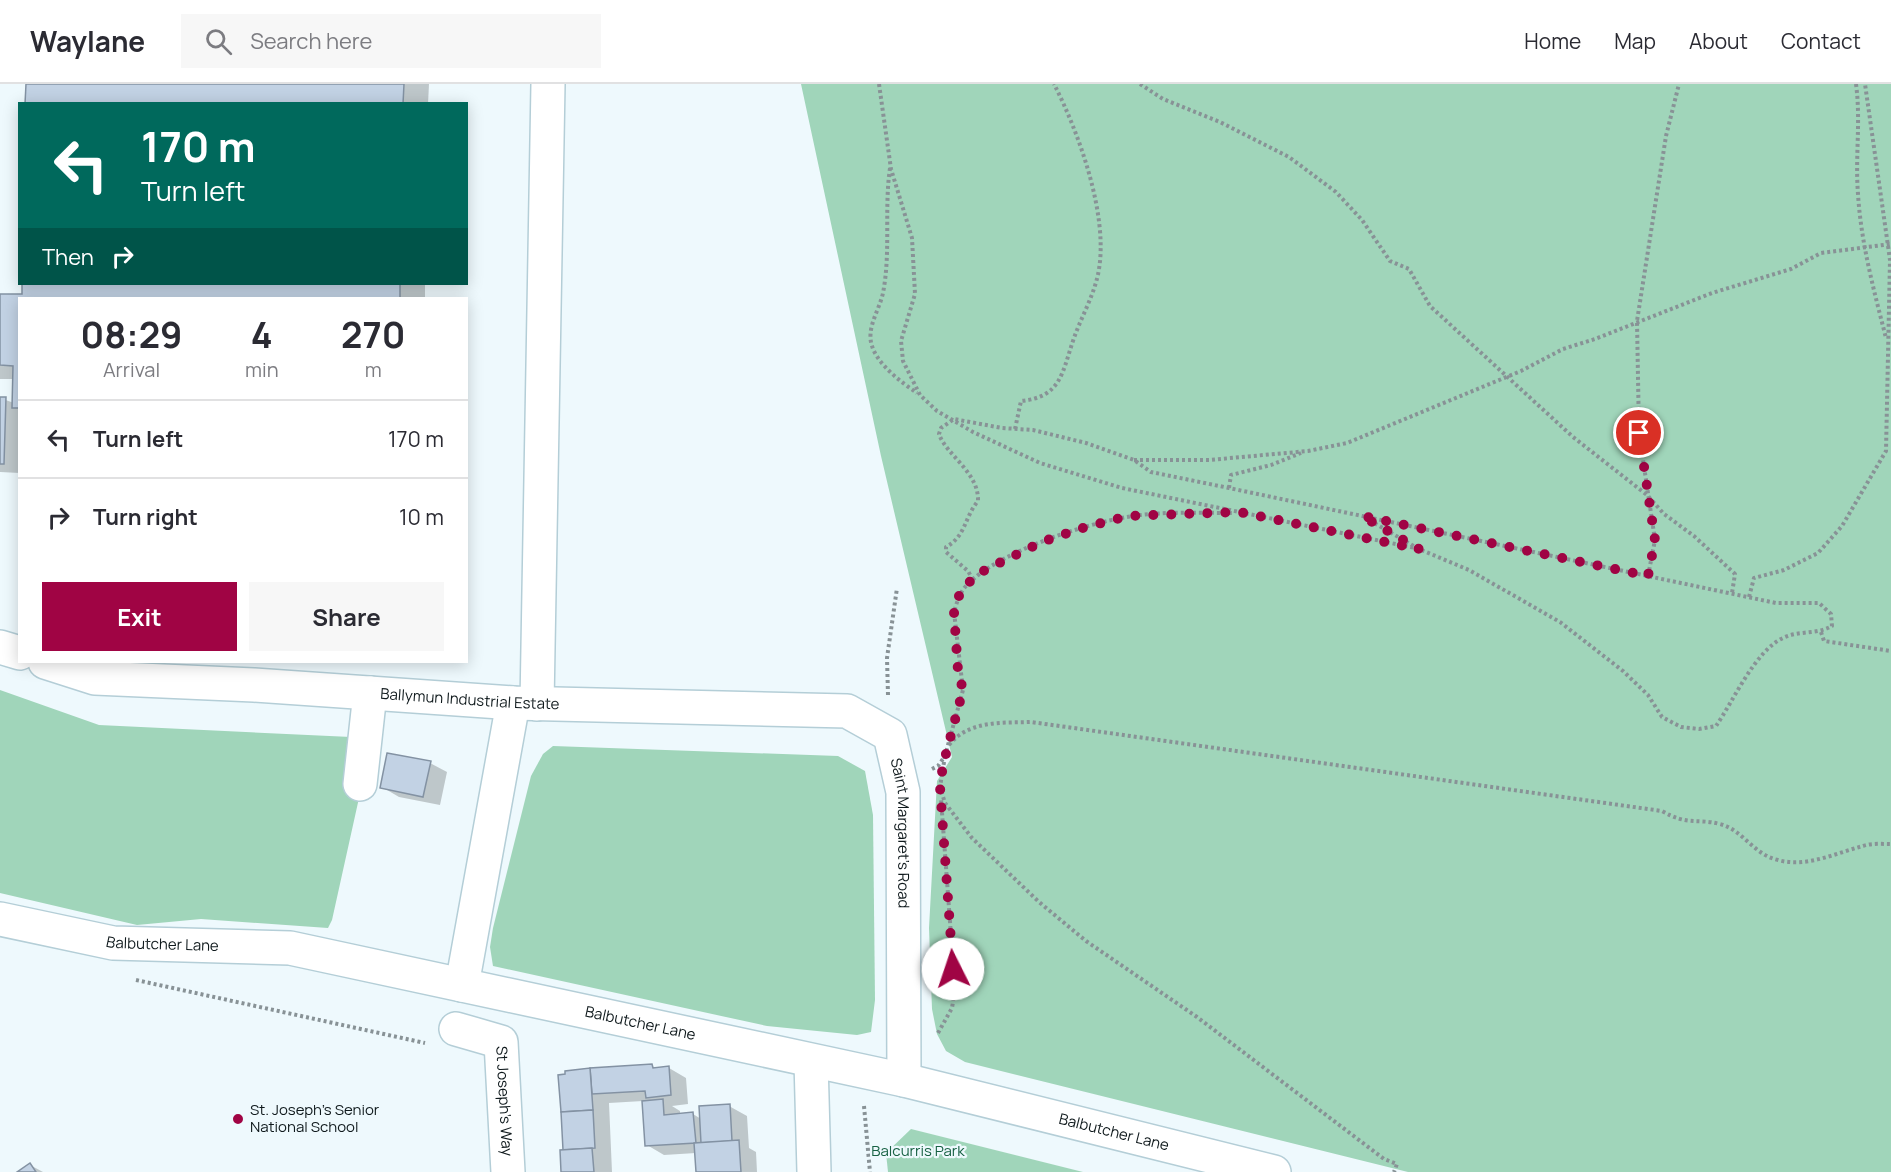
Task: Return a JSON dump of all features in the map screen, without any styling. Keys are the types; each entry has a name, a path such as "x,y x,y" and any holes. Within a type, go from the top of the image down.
{"street":[{"path":"462,985 525,704 548,84"},
{"path":"0,647 18,652"},
{"name":"Ballymun Industrial Estate","path":"48,663 95,678 254,685 525,704 847,711 890,735"},
{"path":"360,784 370,693"},
{"name":"Saint Margaret's Road","path":"890,735 903,792 903,1080"},
{"name":"Balbutcher Lane","path":"0,918 113,943 290,948 903,1080 1274,1172"},
{"name":"St Joseph's Way","path":"456,1029 501,1042 508,1172"},
{"path":"811,1061 814,1172"}],"path":[{"path":"879,84 891,160 912,238 915,294 901,341 903,361 920,395"},
{"path":"1016,429 1021,401 1050,394 1058,381 1086,310 1099,269 1099,229 1093,193 1081,148 1054,84"},
{"path":"1140,84 1163,99 1220,122 1289,157 1336,192 1362,220 1390,261 1409,269 1430,306 1573,437 1647,495 1664,514 1694,536 1735,574 1732,593"},
{"path":"1648,576 1655,540 1639,433 1637,321 1666,136 1679,84"},
{"path":"1856,84 1859,141 1857,183 1865,247 1891,360"},
{"path":"1749,597 1754,578 1784,570 1818,553 1842,526 1886,451 1890,244 1865,84"},
{"path":"891,160 886,274 880,309 869,332 872,348 895,376 937,411 973,432 1050,466 1122,488 1419,549"},
{"path":"1134,460 1209,460 1308,451 1347,443 1509,376 1563,349 1712,293 1791,269 1821,253 1890,244"},
{"path":"973,580 968,571 946,552 946,547 961,536 969,514 978,501 970,475 941,441 939,434 941,428 954,419 1033,430 1086,443 1134,460 1151,472 1732,593 1776,603 1819,603 1831,614 1832,626 1821,632 1800,633 1773,644 1760,657 1716,726 1699,729 1681,727 1662,717 1648,695 1623,671 1560,622 1469,570 1419,549 1362,516"},
{"path":"1229,488 1231,475 1271,465 1308,451"},
{"path":"903,1041 930,1042 946,1021 955,990 940,789 945,756 963,690 958,671 954,612 957,599 985,570 1042,542 1089,526 1128,516 1239,512"},
{"path":"890,735 887,658 897,588"},
{"path":"1821,632 1824,641 1891,651"},
{"path":"949,745 954,738 976,726 1031,722 1662,811 1689,822 1719,823 1765,856 1779,861 1803,862 1866,845 1891,844"},
{"path":"898,774 938,766 945,756"},
{"path":"940,789 945,803 972,838 1039,902 1086,941 1197,1017 1384,1159 1397,1164 1394,1172"},
{"path":"129,978 426,1044"},
{"path":"864,1099 870,1172"}],"green space":[{"path":"801,84 1891,84 1891,1172 1408,1172 965,1062 946,1051 937,1034 932,1009 929,928 937,781 952,757 881,456"},
{"path":"0,690 99,725 351,737 361,789 332,920 328,928 201,919 137,925 0,893"},
{"path":"553,746 838,756 865,771 873,815 875,1000 871,1032 857,1035 767,1026 493,966 490,947 493,928 531,776 543,754"},
{"name":"Balcurris Park","path":"911,1129 1083,1172 888,1172 886,1153"}],"building":[{"path":"26,84 404,84 403,102 25,102"},
{"path":"22,285 400,285 400,297 18,297 18,408 12,408 13,366 0,365 0,294 22,294"},
{"path":"0,397 6,397 4,464 0,464"},
{"path":"387,753 431,761 423,797 380,788"},
{"path":"652,1064 653,1068 669,1066 671,1095 646,1098 645,1091 592,1094 590,1068"},
{"path":"590,1068 593,1110 561,1112 558,1075 565,1074 565,1071"},
{"path":"663,1099 664,1115 693,1112 696,1143 645,1146 642,1101"},
{"path":"730,1104 732,1141 701,1143 699,1106"},
{"path":"593,1110 595,1148 563,1150 561,1112"},
{"path":"739,1140 741,1172 696,1172 694,1143"},
{"path":"592,1148 594,1172 561,1172 560,1150"},
{"path":"30,1163 36,1172 17,1172"}],"place":[{"name":"St. Joseph's Senior National School","path":"238,1119"}],"route":[{"path":"953,969 949,878 940,776 963,690 958,671 958,641 954,626 954,612 957,599 967,584 985,570 1042,542 1095,524 1128,516 1239,512 1419,549 1362,516 1648,576 1655,540 1639,433"}]}
